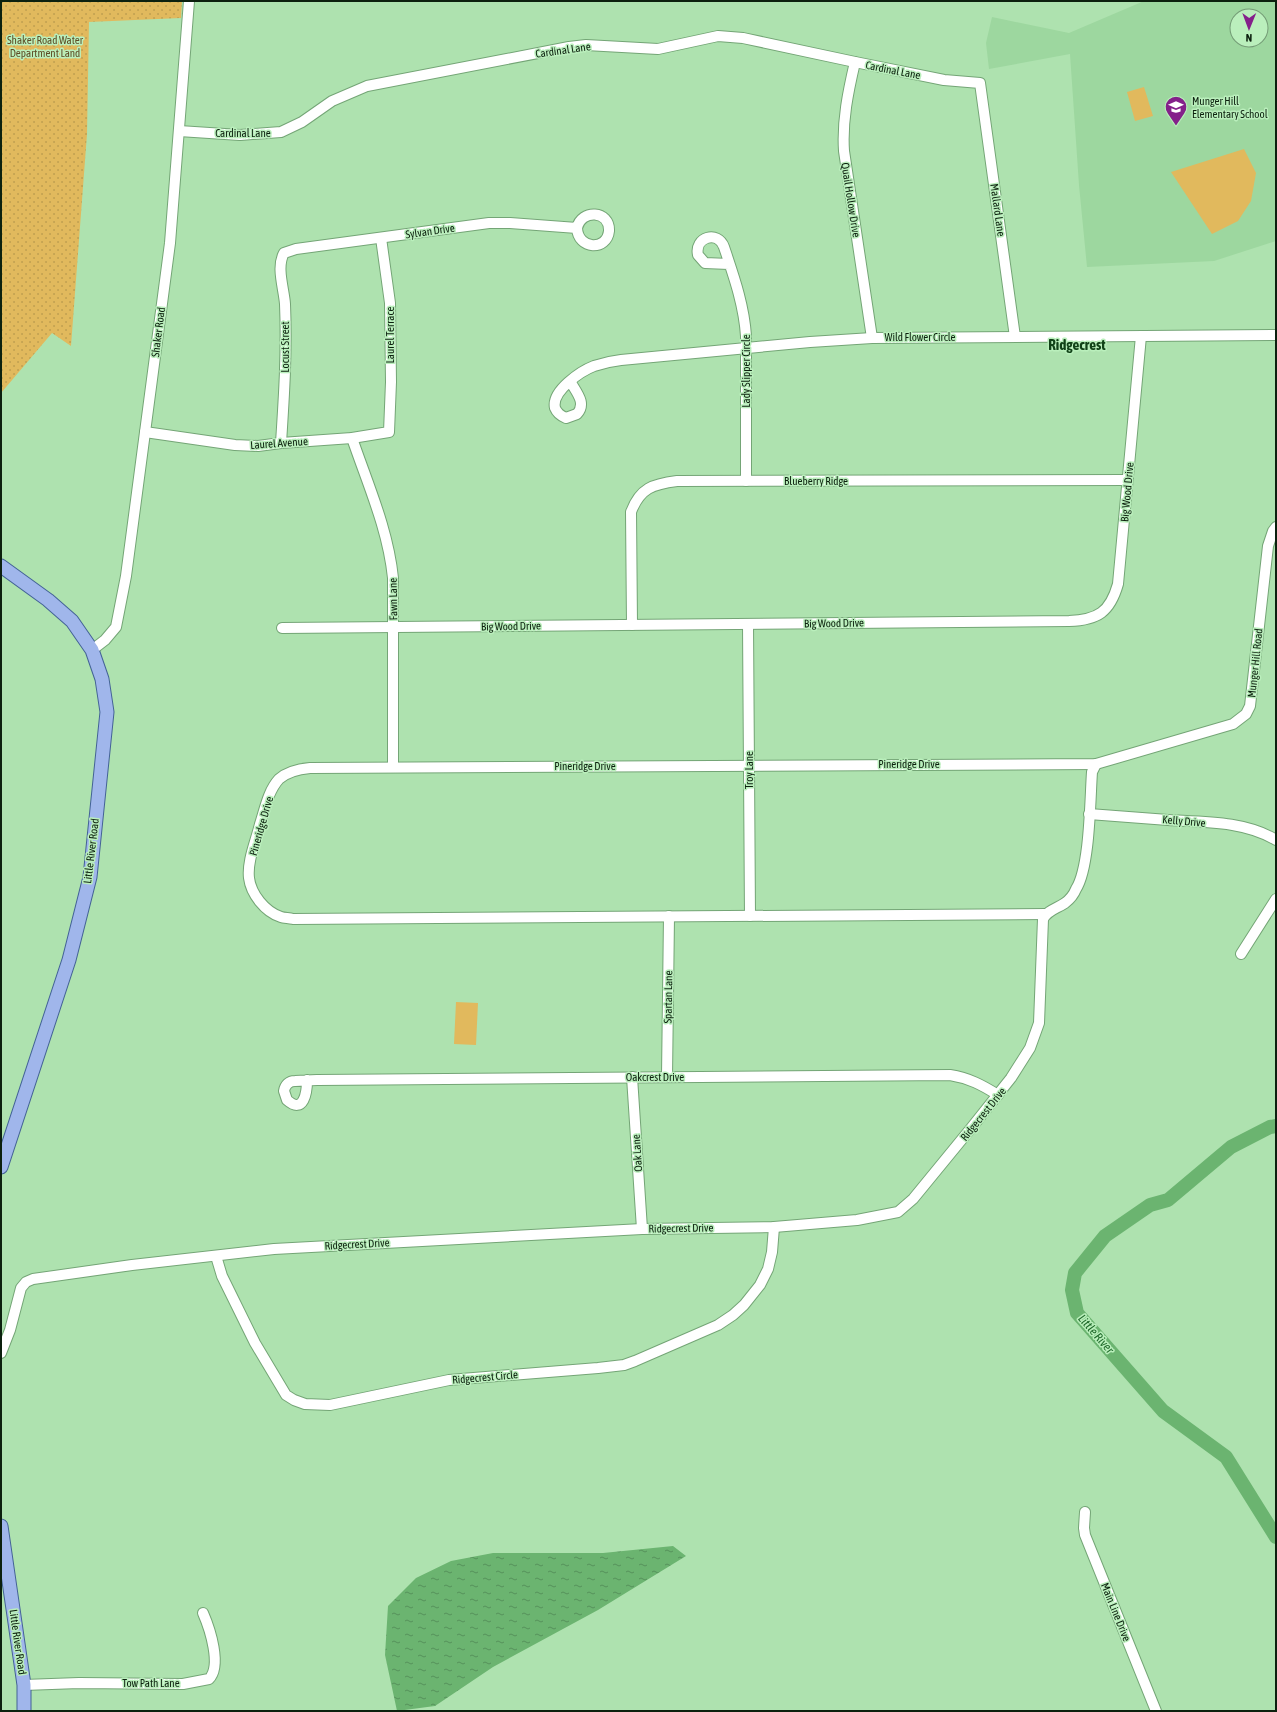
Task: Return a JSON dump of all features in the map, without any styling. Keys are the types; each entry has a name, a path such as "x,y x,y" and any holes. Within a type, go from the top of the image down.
{"main road":[{"name":"Little River Road","path":"1,566 48,600 72,621 92,650 102,679 107,712 90,877 69,960 1,1167"},
{"name":"Little River Road","path":"1,1526 24,1685 24,1711"}],"street":[{"name":"Shaker Road","path":"92,650 111,634 118,622 126,576 170,243 189,1"},
{"name":"Cardinal Lane","path":"179,131 240,135 281,132 302,122 332,101 368,86 569,47 586,45 658,49 718,36 742,38 944,80 980,83"},
{"name":"Quail Hollow Drive","path":"854,62 844,113 842,132 872,338"},
{"name":"Mallard Lane","path":"980,83 1015,337"},
{"name":"Sylvan Drive","path":"284,253 296,249 489,223 577,228"},
{"name":"Laurel Terrace","path":"381,238 390,303 391,382 389,432"},
{"name":"Locust Street","path":"281,443 286,340 285,303 280,266 281,257 284,253"},
{"name":"Lady Slipper Circle","path":"729,264 744,314 746,348 746,481"},
{"name":"Wild Flower Circle","path":"570,381 592,367 612,361 680,353 872,338 1276,335"},
{"name":"Big Wood Drive","path":"282,628 1069,621 1090,619 1105,611 1112,603 1118,584 1141,336"},
{"name":"Laurel Avenue","path":"145,432 258,446 352,438 389,432"},
{"name":"Fawn Lane","path":"352,438 377,507 390,555 393,627 393,767"},
{"name":"Blueberry Ridge","path":"632,625 631,512 638,497 645,490 654,485 665,482 746,481 1128,480"},
{"name":"Munger Hill Road","path":"1096,764 1233,724 1246,714 1250,706 1252,696 1268,546 1273,531 1276,527"},
{"name":"Troy Lane","path":"748,624 750,916"},
{"name":"Pineridge Drive","path":"1046,914 293,919 280,917 266,909 252,888 249,878 253,848 269,796 279,780 290,772 310,768 1096,764"},
{"path":"1046,914 1065,903 1077,888 1084,868 1092,772 1096,764"},
{"name":"Kelly Drive","path":"1089,814 1203,822 1238,827 1266,835 1276,840"},
{"path":"1241,954 1276,899"},
{"name":"Ridgecrest Drive","path":"1,1353 8,1336 21,1288 26,1282 33,1279 216,1256 311,1247 642,1229 774,1227 857,1220 898,1212 913,1199 998,1095 1030,1048 1039,1023 1041,936 1043,919 1046,914"},
{"name":"Spartan Lane","path":"667,1077 669,916"},
{"name":"Oakcrest Drive","path":"307,1080 950,1075 965,1077 978,1082 998,1095"},
{"name":"Oak Lane","path":"632,1077 642,1229"},
{"name":"Ridgecrest Circle","path":"216,1256 222,1276 255,1343 286,1395 305,1404 330,1405 449,1380 598,1368 624,1365 645,1358 718,1325 733,1315 744,1305 760,1285 768,1269 772,1252 774,1227"},
{"name":"Main Line Drive","path":"1085,1512 1085,1535 1156,1711"},
{"name":"Tow Path Lane","path":"24,1685 87,1683 183,1684 209,1679 214,1671 213,1643 212,1634 204,1613"}],"shaded area":[{"name":"Munger Hill Elementary School","path":"1144,1 1276,1 1276,241 1214,261 1087,267 1079,185 1070,54 989,69 986,43 992,17 1069,33"}],"green space":[{"name":"Shaker Road Water Department Land","path":"1,1 182,1 181,18 89,22 87,134 71,346 52,333 1,393"},
{"path":"1144,87 1153,116 1135,121 1127,92"},
{"path":"1244,149 1256,173 1251,201 1238,221 1212,234 1171,172"},
{"path":"456,1002 478,1003 476,1045 454,1044"}],"water":[{"path":"673,1546 686,1556 598,1610 493,1667 435,1706 397,1711 385,1655 388,1606 416,1578 451,1561 493,1553 603,1553"}],"waterway":[{"name":"Little River","path":"1276,1126 1270,1127 1231,1147 1168,1200 1150,1205 1105,1236 1075,1273 1072,1290 1077,1313 1163,1411 1226,1457 1276,1537"}],"place":[{"name":"Munger Hill Elementary School","path":"1176,126"}],"district":[{"name":"Ridgecrest","path":"1077,345"}]}
